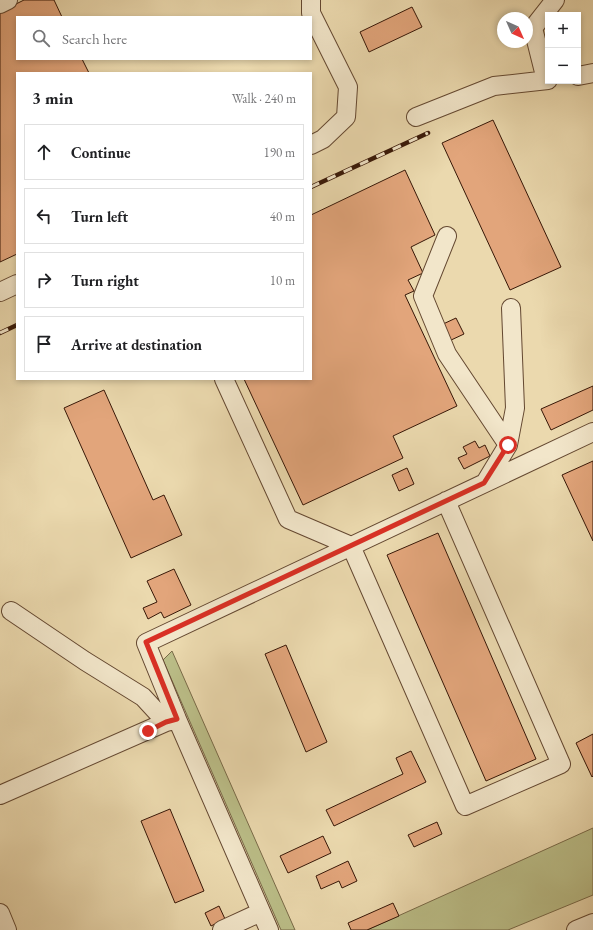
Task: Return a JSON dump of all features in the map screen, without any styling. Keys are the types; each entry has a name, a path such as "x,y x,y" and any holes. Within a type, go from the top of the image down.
{"street":[{"path":"0,4 8,0"},
{"path":"311,0 310,13 312,16"},
{"path":"545,73 533,28 555,0"},
{"path":"312,17 348,87 346,117 323,139 312,144"},
{"path":"581,75 593,73"},
{"path":"416,117 494,86 545,80"},
{"path":"447,236 423,296 447,354 508,445"},
{"path":"0,292 16,284"},
{"path":"484,483 508,445 515,408 511,308"},
{"path":"224,380 288,519 350,546 465,806 561,764 446,501"},
{"path":"269,930 172,721 146,642 593,432"},
{"path":"11,611 85,661 143,697 172,721"},
{"path":"0,795 172,721"},
{"path":"222,930 261,912"},
{"path":"0,913 7,930"}],"green space":[{"path":"172,651 295,930 281,930 163,660"},
{"path":"593,828 593,895 508,930 367,930"}],"building":[{"path":"24,0 54,0 62,16 16,16 16,60 82,60 88,72 16,72 16,254 0,262 0,12"},
{"path":"412,7 422,27 369,52 360,32"},
{"path":"493,120 561,267 510,290 442,143"},
{"path":"405,170 435,235 411,247 423,273 408,280 414,291 405,295 457,406 393,436 403,458 303,505 244,380 312,380 312,215"},
{"path":"456,318 464,334 449,341 441,325"},
{"path":"593,386 593,410 551,430 541,409"},
{"path":"104,390 153,500 164,495 182,535 131,558 64,408"},
{"path":"475,441 479,448 485,445 490,456 464,469 458,458 467,454 463,447"},
{"path":"593,461 593,541 562,475"},
{"path":"407,468 414,484 399,491 392,475"},
{"path":"438,533 536,759 486,781 387,555"},
{"path":"174,569 191,605 164,618 161,612 148,619 143,608 157,602 147,581"},
{"path":"286,645 327,742 306,752 265,654"},
{"path":"593,734 593,776 592,777 576,743"},
{"path":"411,751 426,782 334,826 326,810 403,774 396,758"},
{"path":"170,809 204,891 175,903 141,821"},
{"path":"437,822 442,834 414,847 408,835"},
{"path":"323,836 331,853 288,873 280,856"},
{"path":"348,861 357,881 342,888 339,881 321,889 316,876"},
{"path":"393,903 399,916 367,930 351,930 348,923"},
{"path":"219,906 225,919 211,926 205,913"}],"railway":[{"path":"312,187 428,133"},
{"path":"0,333 16,325"}],"route":[{"path":"148,731 166,722 177,719 146,642 484,483 508,445"}]}
